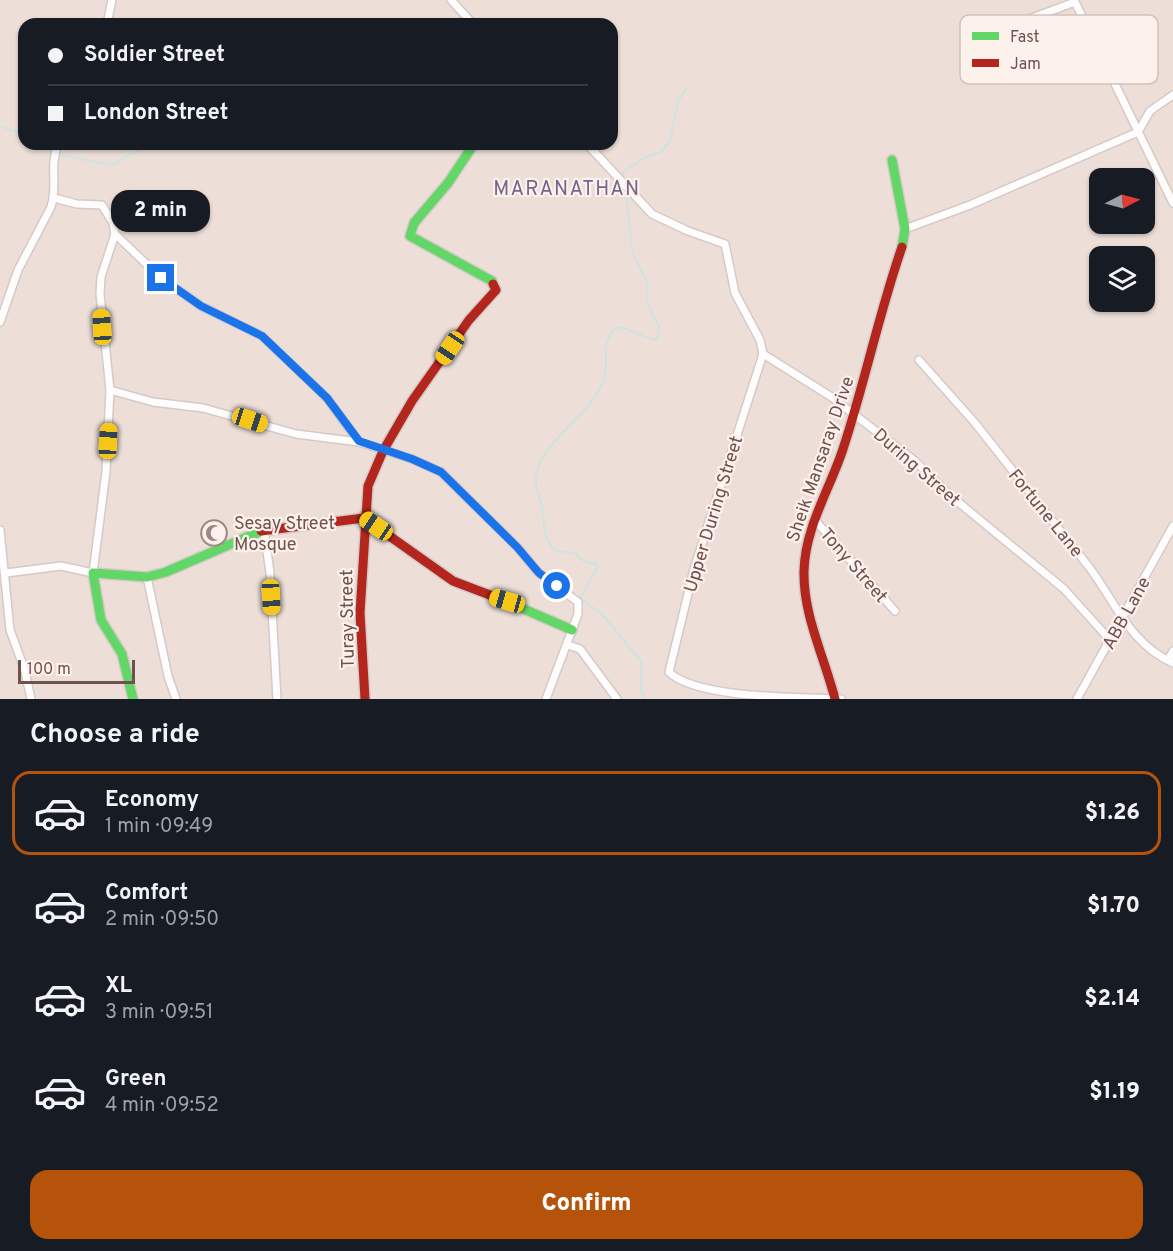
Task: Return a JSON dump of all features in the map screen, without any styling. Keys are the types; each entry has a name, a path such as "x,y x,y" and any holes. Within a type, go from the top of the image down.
{"street":[{"path":"108,18 112,0"},
{"path":"451,0 468,18"},
{"path":"1039,15 1075,1 1082,15"},
{"path":"1115,84 1173,203"},
{"path":"905,229 970,205 1138,132 1150,111 1173,94"},
{"path":"0,322 18,270 54,198 52,161 56,150"},
{"name":"Turay Street","path":"365,699 360,613 364,518 368,486 383,451 412,400 465,326 496,290 492,281 410,236 414,223 448,183 470,150"},
{"path":"593,150 652,214 688,231 725,244 735,293 760,340 763,354"},
{"name":"Sheik Mansaray Drive","path":"835,699 831,678 815,644 806,605 805,551 814,519 831,481 855,414 903,244 905,229 892,160"},
{"path":"54,198 76,204 102,205 113,223 115,234 101,277 100,294 110,390 106,472 93,573 101,620 122,654 133,699"},
{"path":"115,234 177,291 224,319 248,327 262,336 327,398 359,441"},
{"name":"During Street","path":"763,354 855,414 915,461 952,497 1064,589 1111,641"},
{"name":"Upper During Street","path":"758,698 690,687 670,675 669,669 694,569 763,354"},
{"name":"Fortune Lane","path":"919,360 975,423 1089,567 1107,591 1122,621 1138,640 1170,662"},
{"path":"110,390 153,402 203,408 296,434 359,441 412,459 441,472 517,547 539,573 574,599 579,606 568,645 546,699"},
{"path":"6,573 61,566 93,573 147,576 166,572 264,530 364,518 453,581 507,601 572,630"},
{"name":"Tony Street","path":"814,519 895,611"},
{"name":"ABB Lane","path":"1077,699 1173,526"},
{"path":"0,530 10,630 25,671 31,699"},
{"path":"264,530 270,573 277,699"},
{"path":"147,576 168,676 176,699"},
{"path":"0,609 9,609"},
{"path":"568,645 580,649 617,699"},
{"path":"1170,662 1173,651"},
{"path":"758,698 841,699"}],"shaded area":[{"path":"0,0 1173,0 1173,699 0,699"}],"waterway":[{"path":"623,180 623,172 644,158 661,152 670,141 678,101 686,89"},
{"path":"0,126 18,133"},
{"path":"50,150 59,155 112,165 139,150"},
{"path":"626,191 632,250 648,286 646,302 659,326 657,340 616,327 606,347 606,371 598,392 545,454 538,467 536,483 545,533 554,550 576,554 583,561 597,564 598,567 580,598 602,614 641,661 641,690 644,699"}],"traffic: fast":[{"path":"470,150 448,183 414,223 410,236 492,281 493,284"},
{"path":"892,160 905,229 902,247"},
{"path":"133,699 122,654 101,620 93,573 147,577 166,572 261,531"},
{"path":"503,600 572,630"}],"traffic: jam":[{"path":"835,699 810,619 805,587 805,555 813,524 843,449 902,247"},
{"path":"365,699 360,613 368,486 383,451 412,401 469,320 496,290 493,284"},
{"path":"261,531 364,518 453,581 503,600"}],"place":[{"name":"Sesay Street Mosque","path":"214,533"}],"district":[{"name":"MARANATHAN","path":"567,188"}],"route":[{"path":"161,278 201,306 224,319 248,327 262,336 327,398 359,441 412,459 441,472 517,547 539,573 557,586"}]}
